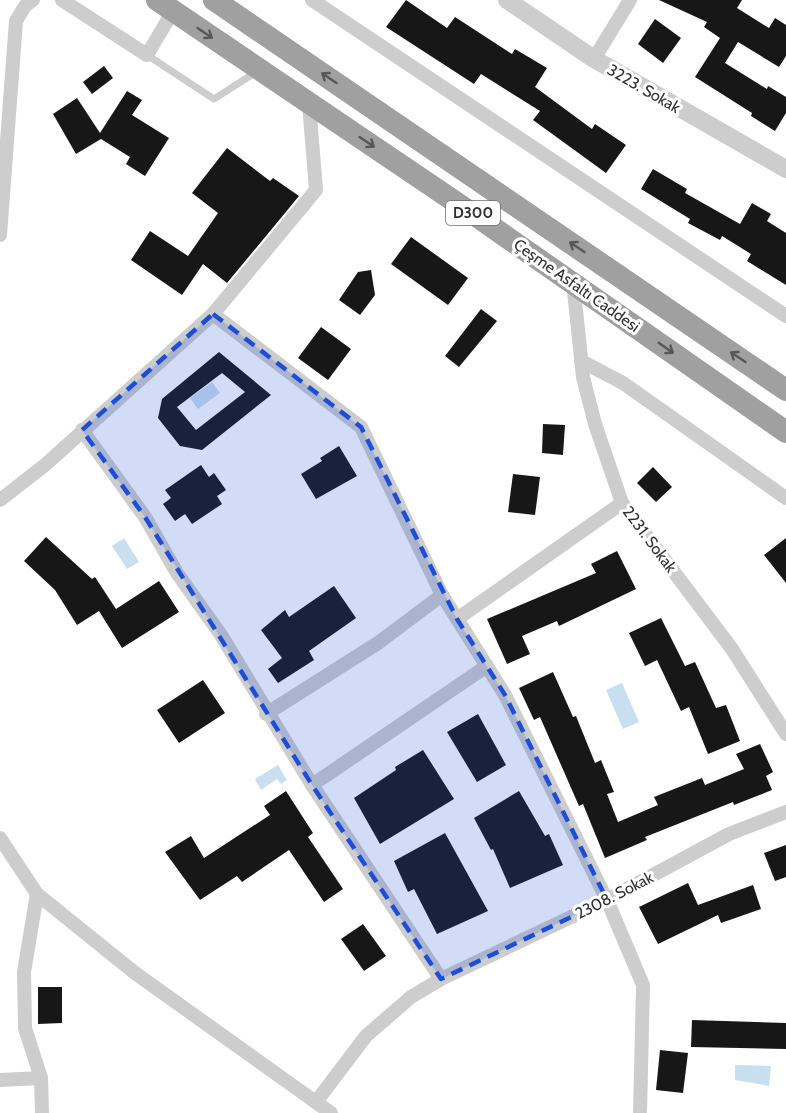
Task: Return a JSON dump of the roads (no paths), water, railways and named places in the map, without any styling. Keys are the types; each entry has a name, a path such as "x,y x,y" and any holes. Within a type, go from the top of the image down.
{"highway":[{"name":"Çeşme Asfaltı Caddesi","path":"214,0 786,390"},
{"name":"Çeşme Asfaltı Caddesi","path":"165,5 573,282 786,432"}],"street":[{"path":"0,236 16,21 19,13 33,0"},
{"path":"62,0 147,56 165,5"},
{"path":"312,0 786,316"},
{"name":"3223. Sokak","path":"507,0 594,59 786,169"},
{"path":"594,59 630,0"},
{"path":"0,500 45,465 213,314 316,190 309,104"},
{"name":"2231. Sokak","path":"573,282 581,360 595,424 622,503 732,649 786,734"},
{"path":"213,314 361,427 442,595 505,695 607,900 643,985 640,1113"},
{"path":"581,360 623,383 786,498"},
{"path":"82,430 145,517 177,573 221,635 266,714 441,979"},
{"path":"457,619 622,503"},
{"path":"266,714 378,643 442,595"},
{"path":"312,785 487,666"},
{"name":"2308. Sokak","path":"316,1102 366,1036 403,1003 441,979 607,900 729,834 786,812"},
{"path":"0,838 37,894 135,973 331,1113"},
{"path":"37,894 24,972 25,1028 41,1078 42,1113"},
{"path":"0,1080 41,1078"}],"lane":[{"path":"147,56 214,99 260,70"}],"water":[{"path":"212,382 220,393 198,409 190,398"},
{"path":"124,538 139,562 127,569 112,546"},
{"path":"622,683 639,722 623,729 606,690"},
{"path":"278,765 287,780 281,784 277,779 261,790 255,779"},
{"path":"735,1065 771,1066 769,1086 735,1080"}]}
